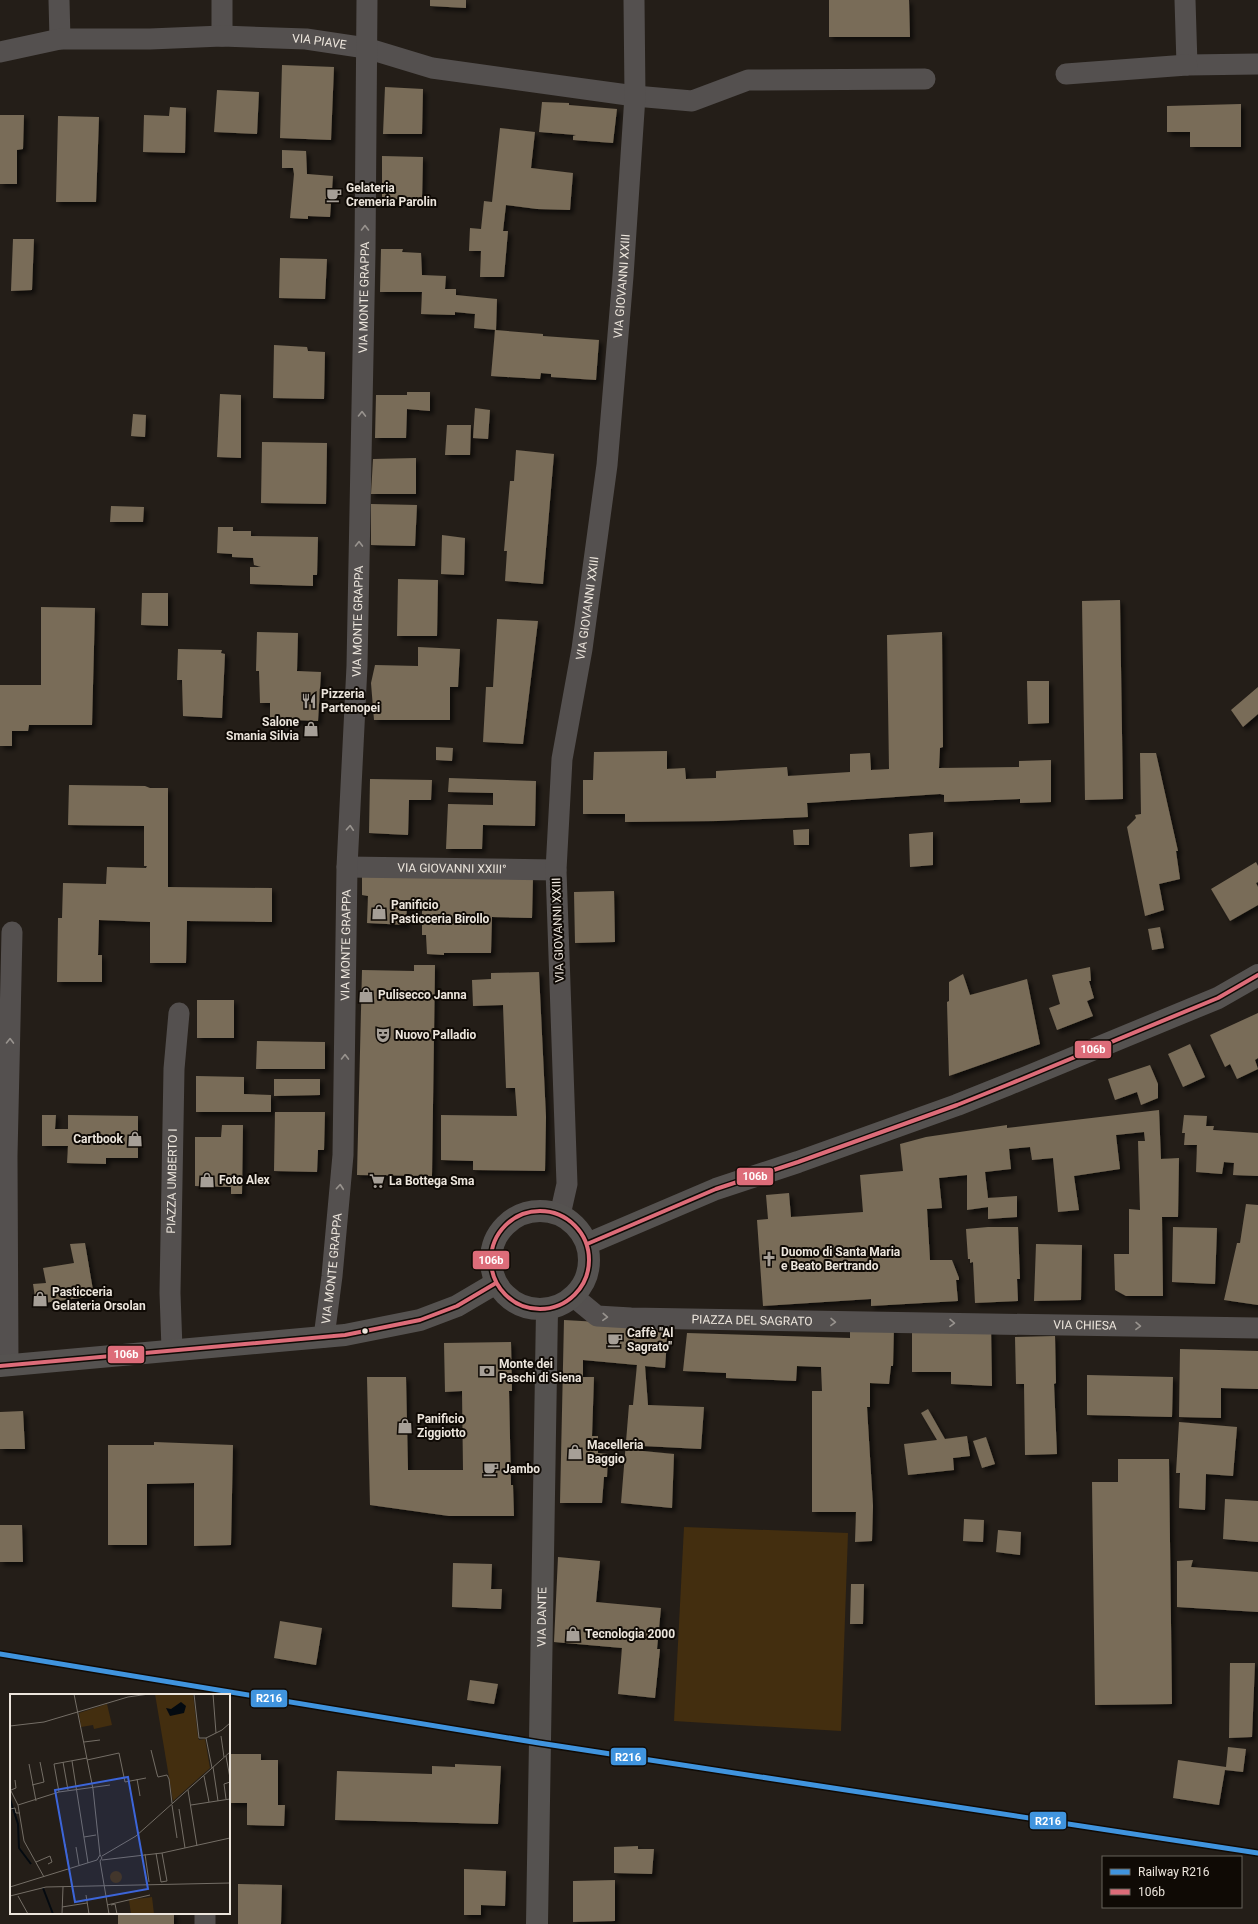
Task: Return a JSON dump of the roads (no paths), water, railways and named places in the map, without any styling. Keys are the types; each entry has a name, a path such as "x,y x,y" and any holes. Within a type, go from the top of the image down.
{"main road":[{"path":"587,1244 716,1189 798,1162 957,1105 1007,1085 1218,998 1258,975"},
{"path":"530,1212 545,1212 560,1215 572,1222 581,1233 587,1244 590,1259 588,1273 583,1286 574,1297 561,1305 546,1310 532,1309 517,1304 505,1295 496,1283 492,1269 491,1254 496,1239 504,1227 516,1217 530,1212"},
{"path":"4,1365 172,1349 324,1337 420,1320 458,1306 496,1283"},
{"name":"VIA DANTE","path":"537,1924 546,1310"}],"street":[{"path":"59,0 60,40"},
{"path":"222,0 222,36"},
{"name":"VIA MONTE GRAPPA","path":"324,1337 332,1276 343,1155 347,867 357,658 365,259 367,0"},
{"name":"VIA GIOVANNI XXIII","path":"560,1215 567,1184 556,870 562,759 582,649 607,465 624,268 635,96 634,0"},
{"path":"1185,0 1187,65"},
{"name":"VIA PIAVE","path":"0,52 60,40 150,39 222,36 306,39 366,48 432,68 635,96 692,101 748,80 925,79"},
{"path":"1066,74 1187,65 1258,64"},
{"name":"VIA GIOVANNI XXIII°","path":"347,867 556,870"},
{"path":"4,1365 12,932"},
{"name":"PIAZZA UMBERTO I","path":"172,1349 170,1293 174,1069 179,1013"},
{"name":"PIAZZA DEL SAGRATO","path":"574,1297 596,1316 846,1323 913,1322"},
{"name":"VIA CHIESA","path":"913,1322 1258,1328"}],"rail line":[{"name":"R216","path":"0,1654 539,1743 1258,1853"}],"place":[{"name":"Gelateria Cremeria Parolin","path":"334,195"},
{"name":"Pizzeria Partenopei","path":"309,701"},
{"name":"Salone Smania Silvia","path":"311,729"},
{"name":"Panificio Pasticceria Birollo","path":"379,912"},
{"name":"Pulisecco Janna","path":"366,995"},
{"name":"Nuovo Palladio","path":"383,1035"},
{"name":"Cartbook","path":"135,1139"},
{"name":"Foto Alex","path":"207,1180"},
{"name":"La Bottega Sma","path":"377,1181"},
{"name":"Duomo di Santa Maria e Beato Bertrando","path":"769,1259"},
{"name":"Pasticceria Gelateria Orsolan","path":"40,1299"},
{"name":"Caffè \"Al Sagrato\"","path":"615,1340"},
{"name":"Monte dei Paschi di Siena","path":"487,1371"},
{"name":"Panificio Ziggiotto","path":"405,1426"},
{"name":"Macelleria Baggio","path":"575,1452"},
{"name":"Jambo","path":"491,1469"},
{"name":"Tecnologia 2000","path":"573,1634"}]}
